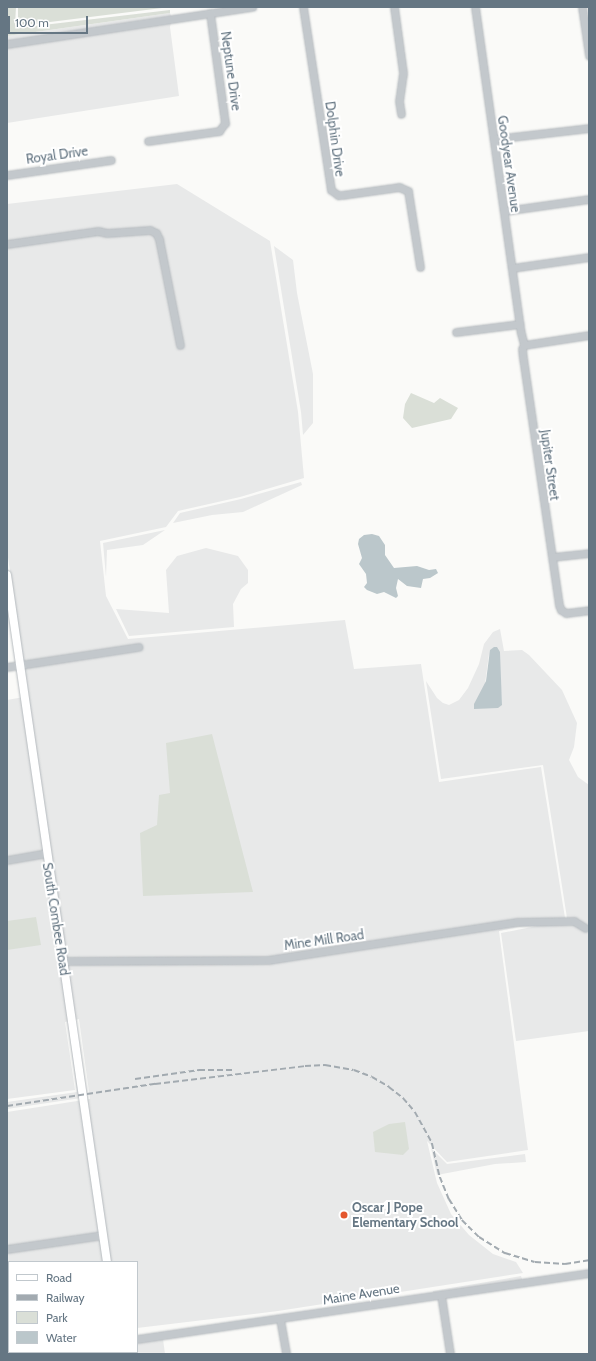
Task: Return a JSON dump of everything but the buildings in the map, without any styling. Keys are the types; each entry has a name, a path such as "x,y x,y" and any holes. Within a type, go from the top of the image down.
{"main road":[{"name":"South Combee Road","path":"7,575 9,603 20,665 46,853 107,1261"}],"street":[{"path":"7,44 252,7"},
{"name":"Dolphin Drive","path":"303,7 331,190 338,195 399,187 408,191 420,267"},
{"path":"394,7 404,73 399,101 401,114"},
{"name":"Goodyear Avenue","path":"475,7 520,324"},
{"path":"582,7 589,55"},
{"name":"Neptune Drive","path":"148,141 220,131 226,123 210,13"},
{"path":"494,139 589,128"},
{"name":"Royal Drive","path":"7,175 111,160"},
{"path":"504,211 589,199"},
{"path":"7,244 98,231 150,230 156,233 159,239 180,345"},
{"path":"512,268 589,257"},
{"path":"456,332 520,324"},
{"name":"Jupiter Street","path":"520,324 524,345 522,349 523,358 561,610 566,613 589,610"},
{"path":"524,345 589,334"},
{"path":"552,557 589,553"},
{"path":"7,667 138,647"},
{"path":"7,860 46,853"},
{"name":"Mine Mill Road","path":"63,961 268,960 517,922 574,921 585,928"},
{"path":"7,1249 103,1235"},
{"name":"Maine Avenue","path":"138,1339 589,1273"},
{"path":"441,1295 450,1354"},
{"path":"280,1319 286,1354"}],"shaded area":[{"path":"170,13 171,16 7,41 7,36"},
{"path":"171,22 170,27 179,96 7,123 7,47"},
{"path":"177,184 270,241 298,412 304,478 240,497 178,511 166,527 100,541 106,596 128,639 345,620 354,669 421,664 439,782 541,767 565,918 499,931 528,1150 447,1162 427,1141 437,1183 451,1214 469,1235 493,1254 516,1262 523,1273 278,1311 138,1328 138,1261 8,1261 8,1353 105,1354 7,1354 7,1112 90,1099 79,1019 65,1022 75,1090 7,1099 7,700 29,696 7,551 7,204"},
{"path":"274,246 293,260 297,293 313,374 313,423 303,435 301,412"},
{"path":"301,482 302,485 243,512 212,515 173,523 180,513 241,499"},
{"path":"165,530 143,545 107,550 106,577 103,543"},
{"path":"206,548 238,556 248,570 248,583 241,589 233,604 234,627 129,636 116,609 169,613 166,570 177,556"},
{"path":"500,629 504,651 522,650 529,655 562,690 577,723 574,747 569,760 578,777 589,785 589,927 575,918 567,918 543,765 441,779 426,681 437,698 443,703 449,705 459,700 468,688 479,664 484,644 493,632","holes":["489,654 501,690 502,705 485,684"]},
{"path":"573,924 586,932 589,927 589,1031 516,1041 501,933 542,925"},
{"path":"68,1024 70,1024 81,1098 7,1109 7,1102 77,1092"},
{"path":"431,1148 447,1164 525,1154 526,1162 495,1164 437,1175"},
{"path":"521,1276 524,1285 434,1298 433,1291"},
{"path":"163,1339 165,1354 124,1354 138,1353 138,1343"}],"green space":[{"path":"7,7 16,7 15,25 18,28 170,10 170,13 7,36"},
{"path":"18,7 170,7 18,26"},
{"path":"411,393 434,403 440,398 458,408 451,419 412,428 403,418 405,404"},
{"path":"212,734 253,892 143,896 140,833 157,825 159,795 170,793 166,743"},
{"path":"36,917 41,945 7,950 7,921"},
{"path":"405,1122 409,1149 403,1155 375,1152 373,1132 389,1124"}],"water":[{"path":"372,534 379,536 385,545 385,555 394,568 417,566 429,570 436,569 438,573 430,578 423,579 421,588 407,586 398,579 396,588 398,596 396,598 384,592 377,594 367,590 364,587 367,583 366,574 359,564 362,558 358,544 359,539 364,535"},
{"path":"497,647 500,652 502,705 498,708 474,709 474,704 486,681 490,650"}],"railway":[{"path":"7,1106 155,1084 305,1066 325,1065 354,1070 372,1077 389,1087 403,1098 415,1112 432,1143 440,1177 449,1199 462,1220 479,1237 505,1253 535,1262 565,1264 589,1260"},
{"path":"135,1079 199,1070 234,1070"}],"place":[{"name":"Oscar J Pope Elementary School","path":"344,1215"}]}
